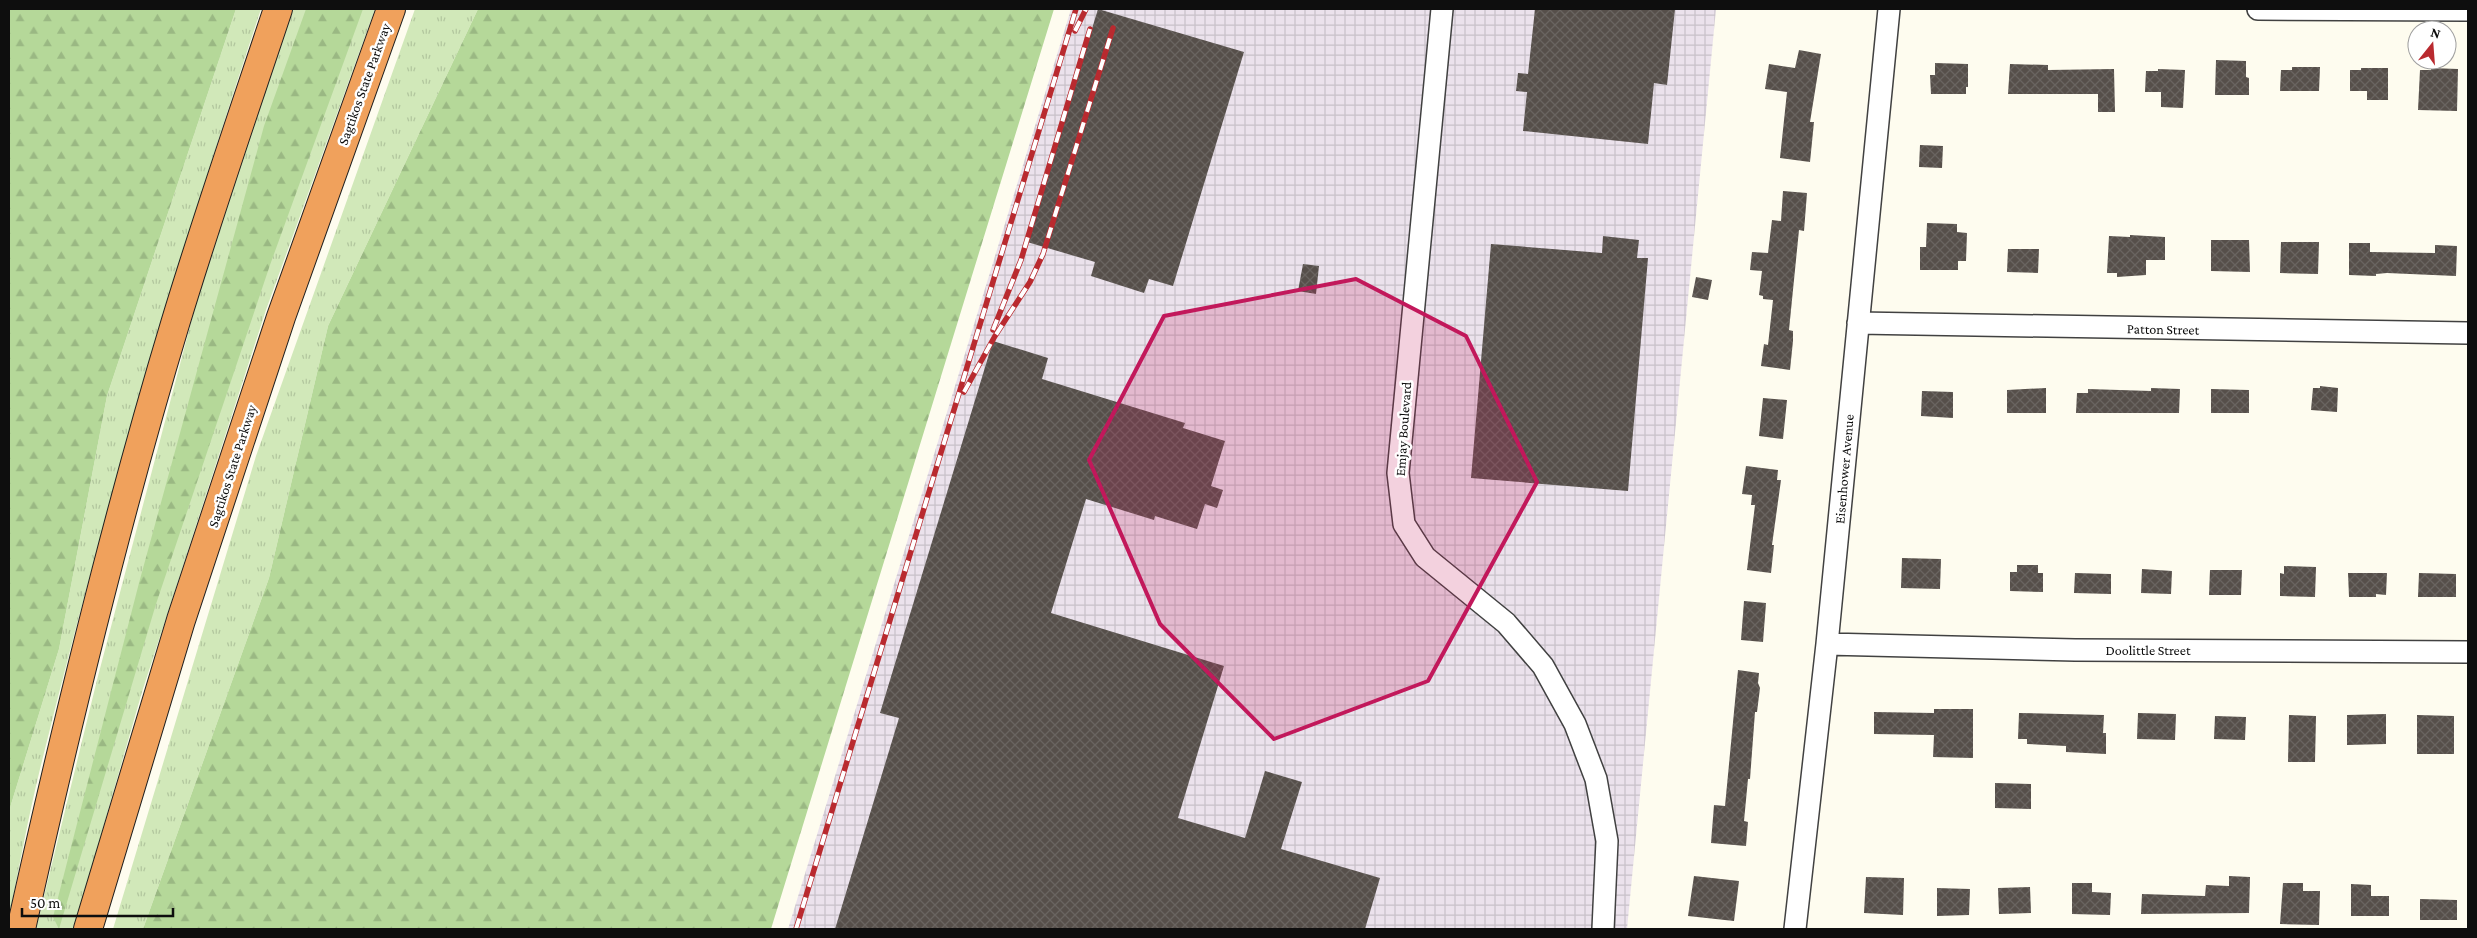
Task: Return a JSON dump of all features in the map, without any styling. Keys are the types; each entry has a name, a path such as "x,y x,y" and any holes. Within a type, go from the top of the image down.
{"highway":[{"path":"21,929 81,671 133,470 178,314 278,9"},
{"name":"Sagtikos State Parkway","path":"88,929 181,620 281,317 391,9"}],"street":[{"name":"Emjay Boulevard","path":"1442,9 1398,473 1404,524 1425,557 1512,630 1543,666 1575,724 1596,779 1606,841 1603,929"},
{"name":"Eisenhower Avenue","path":"1795,929 1828,644 1889,9"},
{"path":"2258,9 2468,10"},
{"name":"Patton Street","path":"1858,323 2468,333"},
{"name":"Doolittle Street","path":"1828,644 2074,650 2468,652"}],"highlighted area":[{"path":"1356,279 1466,336 1537,482 1428,681 1274,739 1160,624 1089,460 1164,316"}],"shaded area":[{"path":"1071,9 1716,9 1627,929 788,929"}],"green space":[{"path":"9,9 236,9 107,396 59,649 9,811"},
{"path":"236,9 261,9 171,292 89,577 40,769 9,918 9,811 59,649 107,396"},
{"path":"290,9 375,9 266,310 142,692 74,929 36,929 97,680 199,292"},
{"path":"306,9 363,9 270,265 156,604 59,929 53,917 139,583 264,126"},
{"path":"415,9 478,9 328,326 269,578 143,929 113,929 256,456"},
{"path":"478,9 1054,9 771,929 143,929 269,578 328,326"}],"building":[{"path":"1098,9 1244,52 1173,286 1149,279 1144,293 1091,276 1095,262 1027,242"},
{"path":"1535,9 1675,9 1667,85 1654,83 1648,144 1523,131 1527,92 1516,91 1518,73 1528,74"},
{"path":"1799,50 1821,54 1810,122 1814,122 1810,162 1780,158 1787,92 1765,89 1769,64 1795,68"},
{"path":"2216,60 2246,61 2249,95 2215,95"},
{"path":"1935,63 1968,64 1968,87 1966,87 1966,94 1931,94 1930,75 1935,75"},
{"path":"2010,64 2048,65 2048,70 2114,69 2115,112 2098,112 2098,94 2008,94"},
{"path":"2292,67 2320,67 2319,91 2280,91 2281,70 2292,70"},
{"path":"2361,68 2388,68 2388,100 2367,100 2367,91 2350,91 2350,70 2361,70"},
{"path":"2158,69 2185,70 2183,108 2161,107 2161,92 2145,92 2146,71 2158,71"},
{"path":"2458,69 2457,111 2418,110 2420,70"},
{"path":"1920,145 1943,146 1942,168 1919,167"},
{"path":"1783,191 1807,193 1804,231 1799,230 1789,330 1793,331 1790,370 1761,366 1764,344 1768,345 1773,300 1763,299 1763,296 1759,295 1762,271 1750,270 1752,252 1768,253 1772,220 1781,221"},
{"path":"1927,223 1957,224 1957,232 1967,233 1966,261 1958,261 1958,270 1920,270 1920,247 1926,247"},
{"path":"2130,235 2165,237 2165,260 2146,260 2146,275 2117,277 2117,273 2107,273 2109,236 2130,237"},
{"path":"1603,236 1639,240 1637,258 1648,258 1628,491 1471,478 1491,244 1602,253"},
{"path":"2211,240 2249,240 2250,272 2211,271"},
{"path":"2281,242 2319,242 2318,274 2280,273"},
{"path":"2349,243 2370,243 2370,252 2435,253 2435,245 2457,246 2456,276 2387,273 2376,274 2376,276 2349,275"},
{"path":"2008,249 2039,249 2038,273 2007,272"},
{"path":"1303,264 1319,266 1316,294 1298,291"},
{"path":"1696,277 1712,280 1708,300 1692,297"},
{"path":"993,341 1048,358 1042,379 1185,423 1183,428 1225,441 1211,486 1223,490 1217,508 1205,504 1197,529 1155,516 1154,520 1086,499 1051,613 1224,666 1178,818 1245,838 1265,771 1302,782 1281,849 1380,878 1365,929 835,929 899,718 880,713"},
{"path":"2320,386 2338,388 2337,412 2311,410 2313,388 2320,388"},
{"path":"2046,388 2046,413 2007,413 2007,390"},
{"path":"2151,388 2180,389 2179,413 2076,413 2077,393 2088,393 2088,389 2151,391"},
{"path":"2211,389 2249,390 2249,413 2211,413"},
{"path":"1922,391 1953,392 1953,418 1921,416"},
{"path":"1763,398 1787,400 1783,439 1759,436"},
{"path":"1746,466 1778,470 1777,480 1781,480 1772,545 1774,545 1771,573 1747,570 1755,505 1751,505 1752,495 1742,494"},
{"path":"1902,558 1941,559 1940,589 1901,588"},
{"path":"2017,565 2038,565 2038,573 2043,573 2043,592 2010,591 2010,572 2017,572"},
{"path":"2284,566 2316,567 2315,597 2280,596 2280,573 2284,574"},
{"path":"2142,569 2172,571 2171,594 2141,593"},
{"path":"2210,570 2242,570 2241,595 2209,595"},
{"path":"2075,573 2111,574 2111,594 2074,593"},
{"path":"2348,573 2387,573 2386,595 2376,594 2376,597 2349,597"},
{"path":"2419,573 2456,574 2456,597 2418,597"},
{"path":"1744,601 1766,603 1763,642 1741,640"},
{"path":"1738,670 1759,673 1758,683 1760,688 1757,712 1755,712 1750,779 1748,779 1744,821 1748,822 1746,846 1711,843 1714,805 1725,806"},
{"path":"1934,709 1973,709 1973,758 1933,757 1934,735 1874,734 1874,712 1934,713"},
{"path":"2019,713 2104,715 2103,733 2106,733 2106,754 2066,752 2066,746 2027,744 2027,739 2018,739"},
{"path":"2138,713 2176,714 2175,740 2137,739"},
{"path":"2386,714 2386,744 2347,745 2347,715"},
{"path":"2289,715 2316,716 2315,762 2288,762"},
{"path":"2417,715 2454,716 2454,754 2417,754"},
{"path":"2215,716 2246,717 2245,740 2214,739"},
{"path":"1995,783 2031,784 2031,809 1995,808"},
{"path":"1694,876 1739,881 1734,921 1688,916"},
{"path":"2229,876 2250,877 2249,913 2141,914 2142,894 2205,896 2206,885 2229,886"},
{"path":"1866,877 1904,878 1903,915 1864,913"},
{"path":"2072,883 2092,883 2092,892 2111,893 2110,915 2072,914"},
{"path":"2283,883 2303,883 2303,891 2320,891 2319,925 2280,924"},
{"path":"2351,884 2371,885 2371,896 2389,896 2389,916 2351,916"},
{"path":"2030,887 2031,913 1999,914 1998,888"},
{"path":"1937,888 1970,889 1969,915 1937,916"},
{"path":"2420,899 2457,900 2457,920 2420,920"}],"railway":[{"path":"796,929 1076,9"},
{"path":"1075,31 1086,9"},
{"path":"964,392 995,336 1030,282 1043,254 1113,28"},
{"path":"993,330 1021,260 1090,29"}]}
